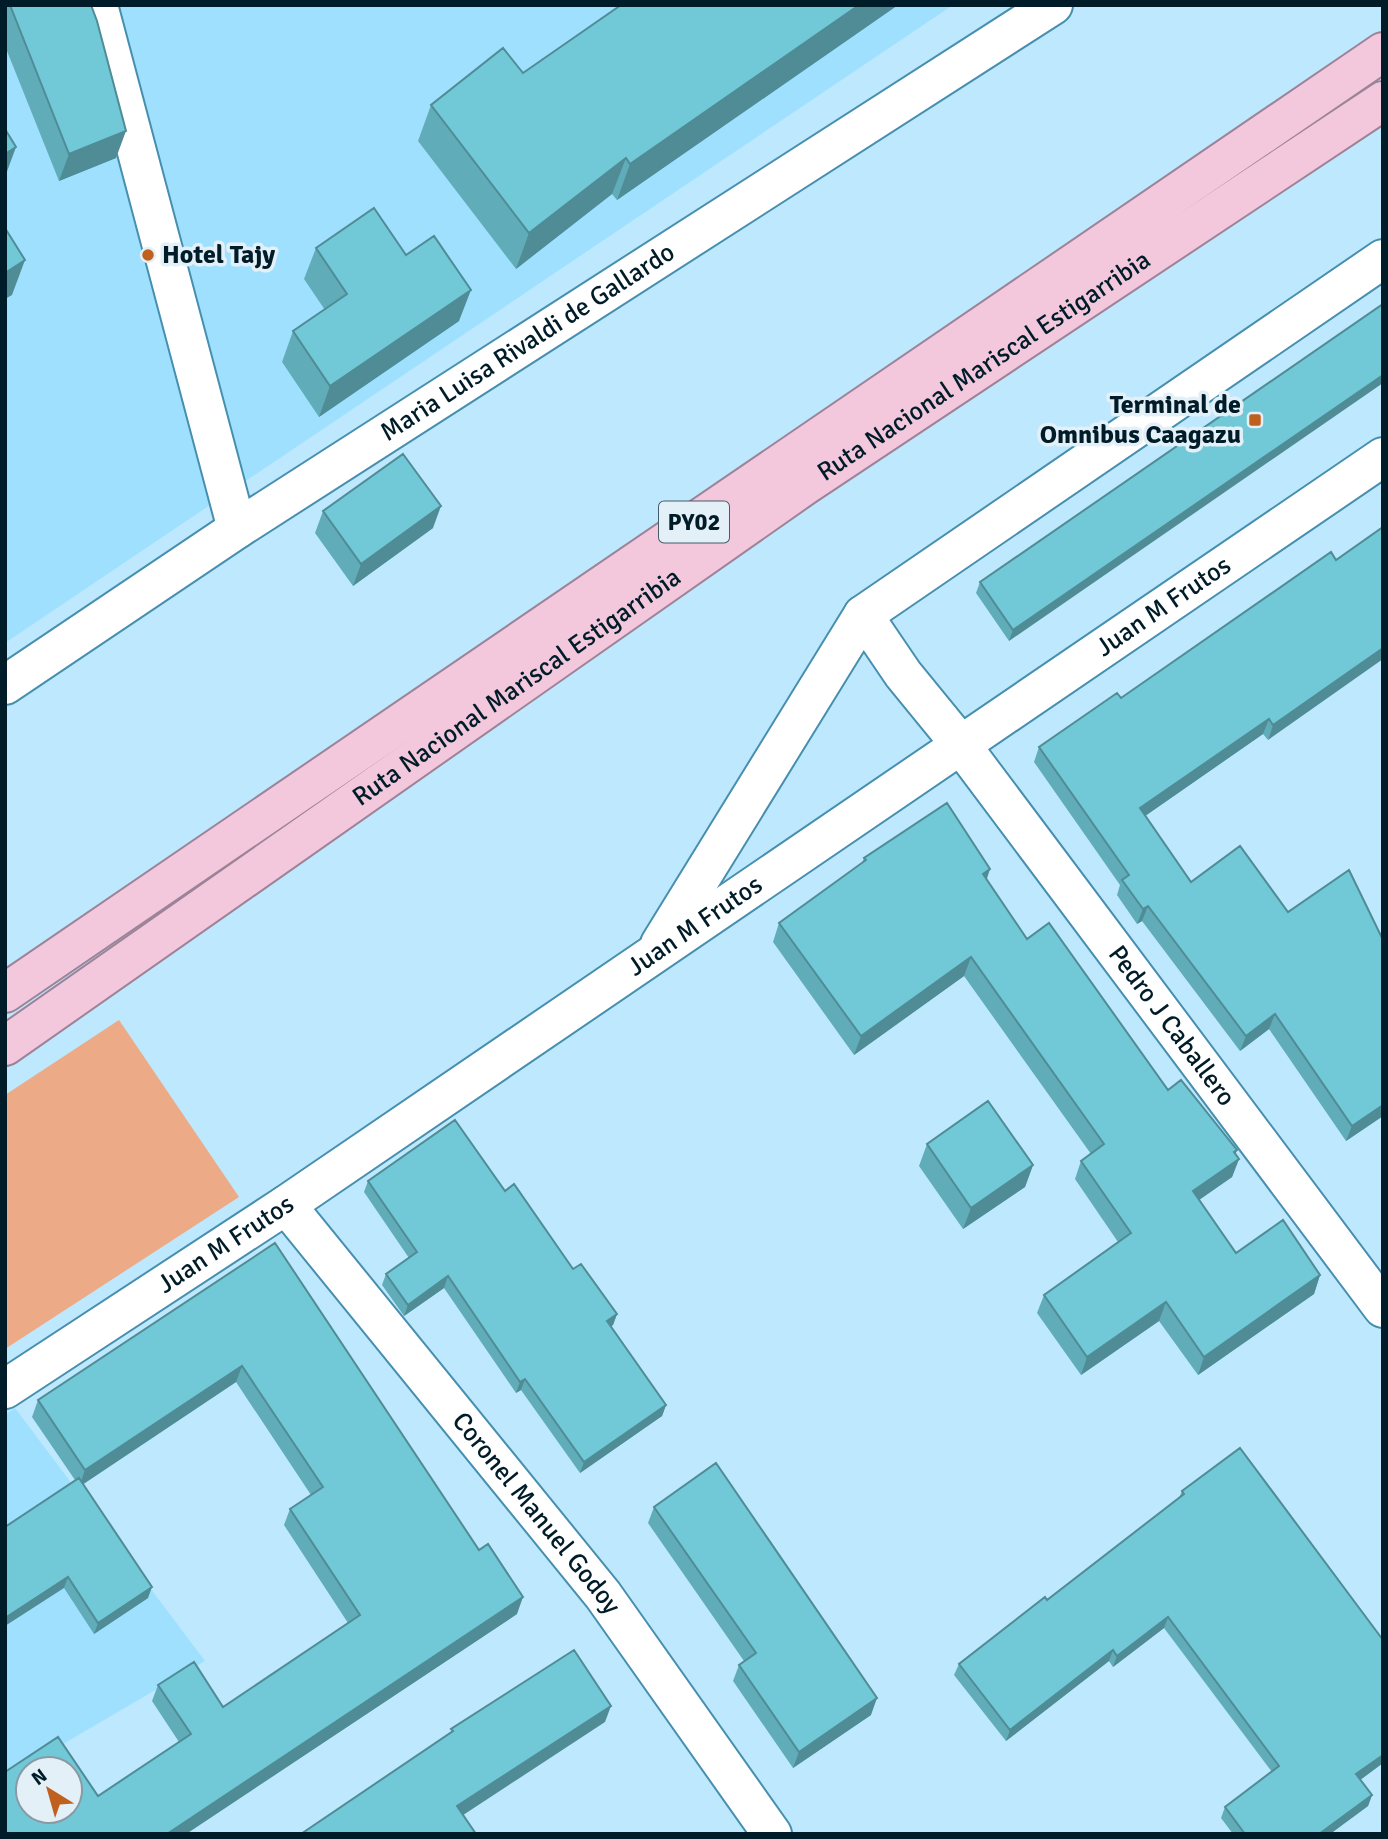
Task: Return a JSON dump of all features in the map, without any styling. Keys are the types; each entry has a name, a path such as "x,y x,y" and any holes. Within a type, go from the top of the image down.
{"highway":[{"name":"Ruta Nacional Mariscal Estigarribia","path":"5,993 1383,52"},
{"name":"Ruta Nacional Mariscal Estigarribia","path":"5,1046 804,486 1383,101"}],"street":[{"path":"98,5 237,529"},
{"name":"Maria Luisa Rivaldi de Gallardo","path":"5,685 237,529 1053,5"},
{"path":"653,955 863,615 1383,259"},
{"name":"Juan M Frutos","path":"5,1389 286,1205 1383,457"},
{"name":"Pedro J Caballero","path":"863,615 903,674 961,745 1383,1308"},
{"name":"Coronel Manuel Godoy","path":"286,1205 603,1595 772,1834"}],"shaded area":[{"path":"5,5 953,5 5,643"},
{"path":"119,1020 239,1197 5,1349 5,1095"},
{"path":"15,1408 205,1661 44,1755 14,1755 14,1773 5,1778 5,1415"}],"building":[{"path":"10,5 91,5 126,131 69,154"},
{"path":"621,5 859,5 630,164 626,158 529,233 431,105 503,48 523,73"},
{"path":"5,129 16,147 5,154"},
{"path":"374,208 406,255 434,236 471,290 330,386 293,331 347,294 316,248"},
{"path":"5,228 25,260 5,273"},
{"path":"1383,304 1383,375 1013,630 980,582"},
{"path":"403,454 441,506 361,564 323,511"},
{"path":"1383,527 1383,648 1273,725 1269,719 1140,808 1191,882 1240,846 1288,912 1349,870 1383,940 1383,1105 1352,1126 1275,1014 1246,1036 1148,906 1143,909 1122,880 1129,875 1039,747 1117,693 1121,698 1331,552 1336,560"},
{"path":"947,803 990,869 983,874 1027,939 1049,923 1168,1090 1181,1080 1237,1150 1234,1152 1239,1159 1193,1191 1236,1253 1283,1220 1320,1275 1204,1357 1166,1302 1087,1357 1044,1295 1131,1233 1081,1161 1104,1144 971,957 861,1036 779,923 866,860 864,858"},
{"path":"988,1101 1033,1165 971,1208 927,1144"},
{"path":"455,1120 505,1191 514,1184 573,1269 581,1264 617,1314 607,1321 666,1405 584,1462 525,1379 520,1382 448,1276 408,1305 386,1274 417,1252 368,1181"},
{"path":"275,1243 479,1550 488,1544 523,1597 167,1834 5,1834 5,1772 14,1766 14,1825 84,1825 84,1775 98,1796 191,1734 158,1685 194,1662 223,1707 360,1615 290,1509 323,1487 242,1366 85,1470 38,1400"},
{"path":"1240,1448 1383,1640 1383,1755 1356,1774 1372,1795 1319,1834 1245,1834 1225,1807 1279,1766 1168,1617 1117,1656 1113,1650 1010,1730 959,1664 1045,1597 1047,1600 1184,1494 1182,1491"},
{"path":"716,1463 877,1698 799,1752 739,1665 756,1653 654,1507"},
{"path":"79,1478 152,1587 98,1623 68,1577 5,1618 5,1527"},
{"path":"574,1650 611,1706 457,1806 476,1834 301,1834 453,1731 451,1729"},
{"path":"58,1737 70,1755 31,1755"}],"place":[{"name":"Hotel Tajy","path":"148,255"},
{"name":"Terminal de Omnibus Caagazu","path":"1255,420"}]}
